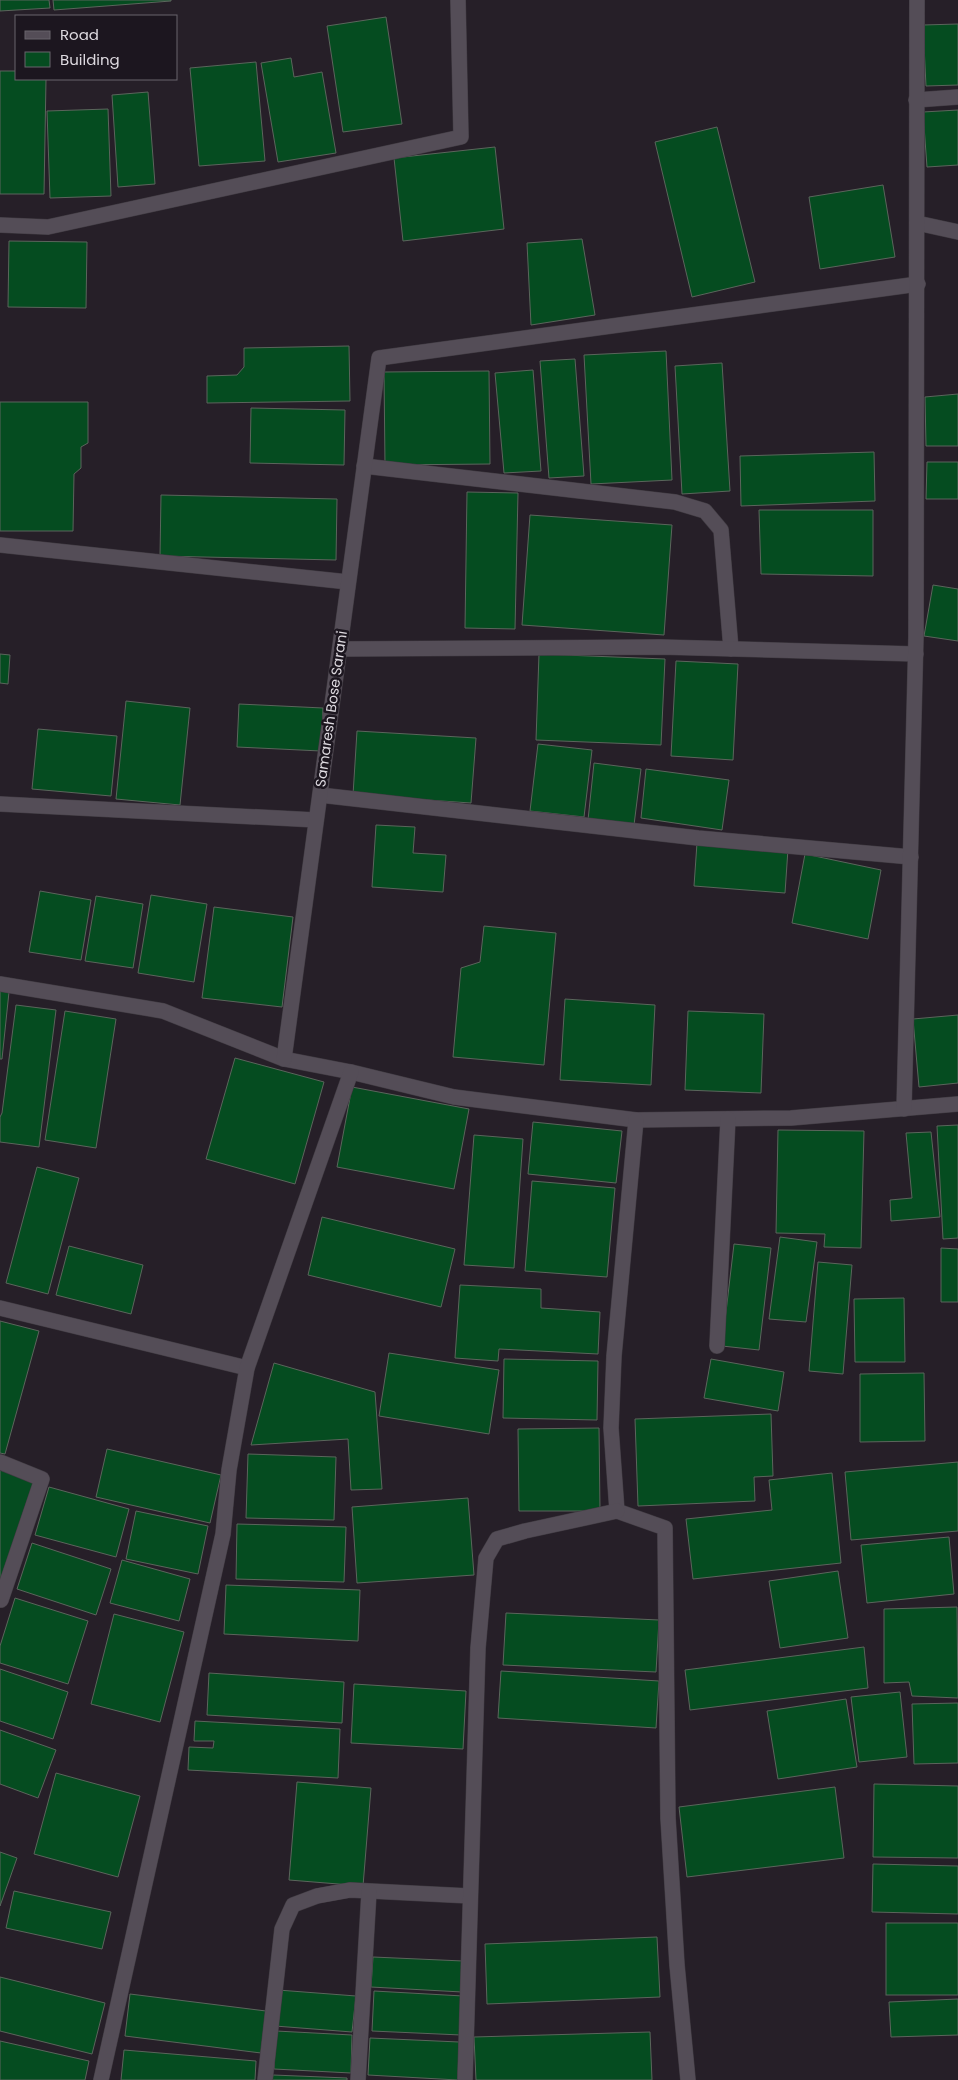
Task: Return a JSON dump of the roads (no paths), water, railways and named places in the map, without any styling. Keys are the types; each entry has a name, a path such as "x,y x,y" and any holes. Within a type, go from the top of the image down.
{"street":[{"path":"0,225 48,227 461,137 458,0"},
{"path":"904,1109 916,654 917,0"},
{"path":"916,100 958,97"},
{"path":"917,223 958,232"},
{"name":"Samaresh Bose Sarani","path":"284,1059 378,358 918,284"},
{"path":"364,466 675,502 705,511 721,530 731,649"},
{"path":"0,545 348,582"},
{"path":"340,649 661,647 916,654"},
{"path":"320,795 698,838 911,857"},
{"path":"0,804 316,820"},
{"path":"0,984 163,1011 284,1059 351,1072 454,1097 636,1120 791,1118 958,1104"},
{"path":"100,2080 223,1534 229,1470 247,1368 351,1072"},
{"path":"717,1346 728,1119"},
{"path":"617,1511 611,1419 614,1356 636,1120"},
{"path":"0,1308 247,1368"},
{"path":"0,1462 42,1479 0,1601"},
{"path":"465,2080 478,1648 486,1558 497,1540 525,1531 617,1511 664,1528 668,1818 677,1965 688,2080"},
{"path":"265,2080 282,1928 293,1905 325,1894 350,1890 470,1896"},
{"path":"358,2080 369,1892"}]}
